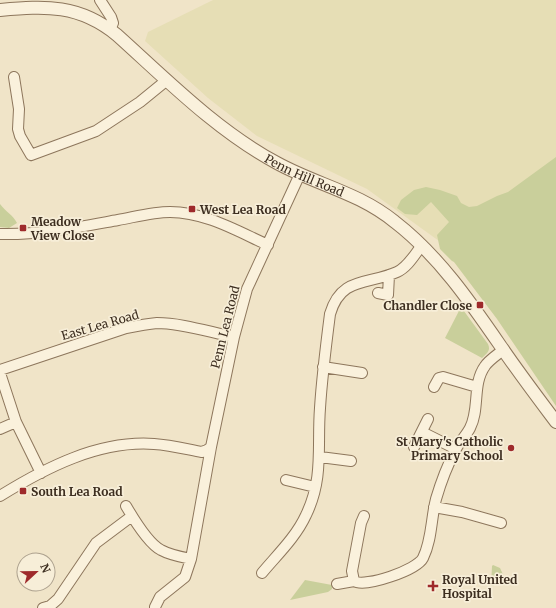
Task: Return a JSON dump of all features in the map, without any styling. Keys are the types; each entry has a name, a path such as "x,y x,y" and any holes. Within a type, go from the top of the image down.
{"street":[{"path":"100,0 113,23 110,30"},
{"name":"Penn Hill Road","path":"0,10 43,3 81,14 110,30 233,135 277,163 367,202 395,221 422,245 469,300 503,350 556,422"},
{"path":"14,77 19,109 18,128 20,136 31,155 96,131 140,102 168,80"},
{"name":"Penn Lea Road","path":"155,607 160,597 185,577 191,559 211,447 234,338 247,289 300,174"},
{"path":"0,234 24,234 55,231 170,212 191,214 210,219 268,245"},
{"path":"262,573 299,528 306,515 319,473 319,413 330,314 333,304 348,287 357,282 397,272 404,267 422,245"},
{"path":"378,293 388,295 389,275"},
{"name":"East Lea Road","path":"0,370 126,328 156,323 174,324 234,338"},
{"path":"337,584 354,581 362,583 383,579 417,565 422,560 427,547 434,507 443,479 456,450 470,428 475,414 478,387 482,371 485,365 503,350"},
{"path":"324,367 362,373"},
{"path":"0,373 16,422 41,473"},
{"path":"434,387 439,378 443,377 478,387"},
{"path":"414,447 428,419"},
{"path":"0,429 16,422"},
{"path":"422,432 456,450"},
{"path":"0,496 41,473 74,458 108,447 134,444 154,444 202,452 211,447"},
{"path":"320,457 350,461"},
{"path":"286,480 315,487"},
{"path":"126,506 154,546 170,554 191,559"},
{"path":"434,507 462,512 501,522"},
{"path":"43,608 50,606 58,599 96,543 132,516"},
{"path":"354,581 352,571 361,523 364,516"}],"shaded area":[{"path":"213,0 556,0 556,159 518,189 439,241 367,189 257,136 208,98 145,41 148,32"}],"green space":[{"path":"556,157 556,406 497,319 454,262 440,249 437,235 449,222 431,202 417,215 405,214 397,208 401,200 414,190 426,187 457,196 461,203 469,207 477,206 508,192"},
{"path":"0,204 17,223 9,228 0,227"},
{"path":"461,307 489,346 489,350 482,358 445,338"},
{"path":"493,565 500,568 507,583 491,586"},
{"path":"305,580 332,585 332,589 328,592 290,600"}],"place":[{"name":"West Lea Road","path":"192,209"},
{"name":"Meadow View Close","path":"23,228"},
{"name":"Chandler Close","path":"480,305"},
{"name":"St Mary's Catholic Primary School","path":"511,448"},
{"name":"South Lea Road","path":"23,491"},
{"name":"Royal United Hospital","path":"433,586"}]}
